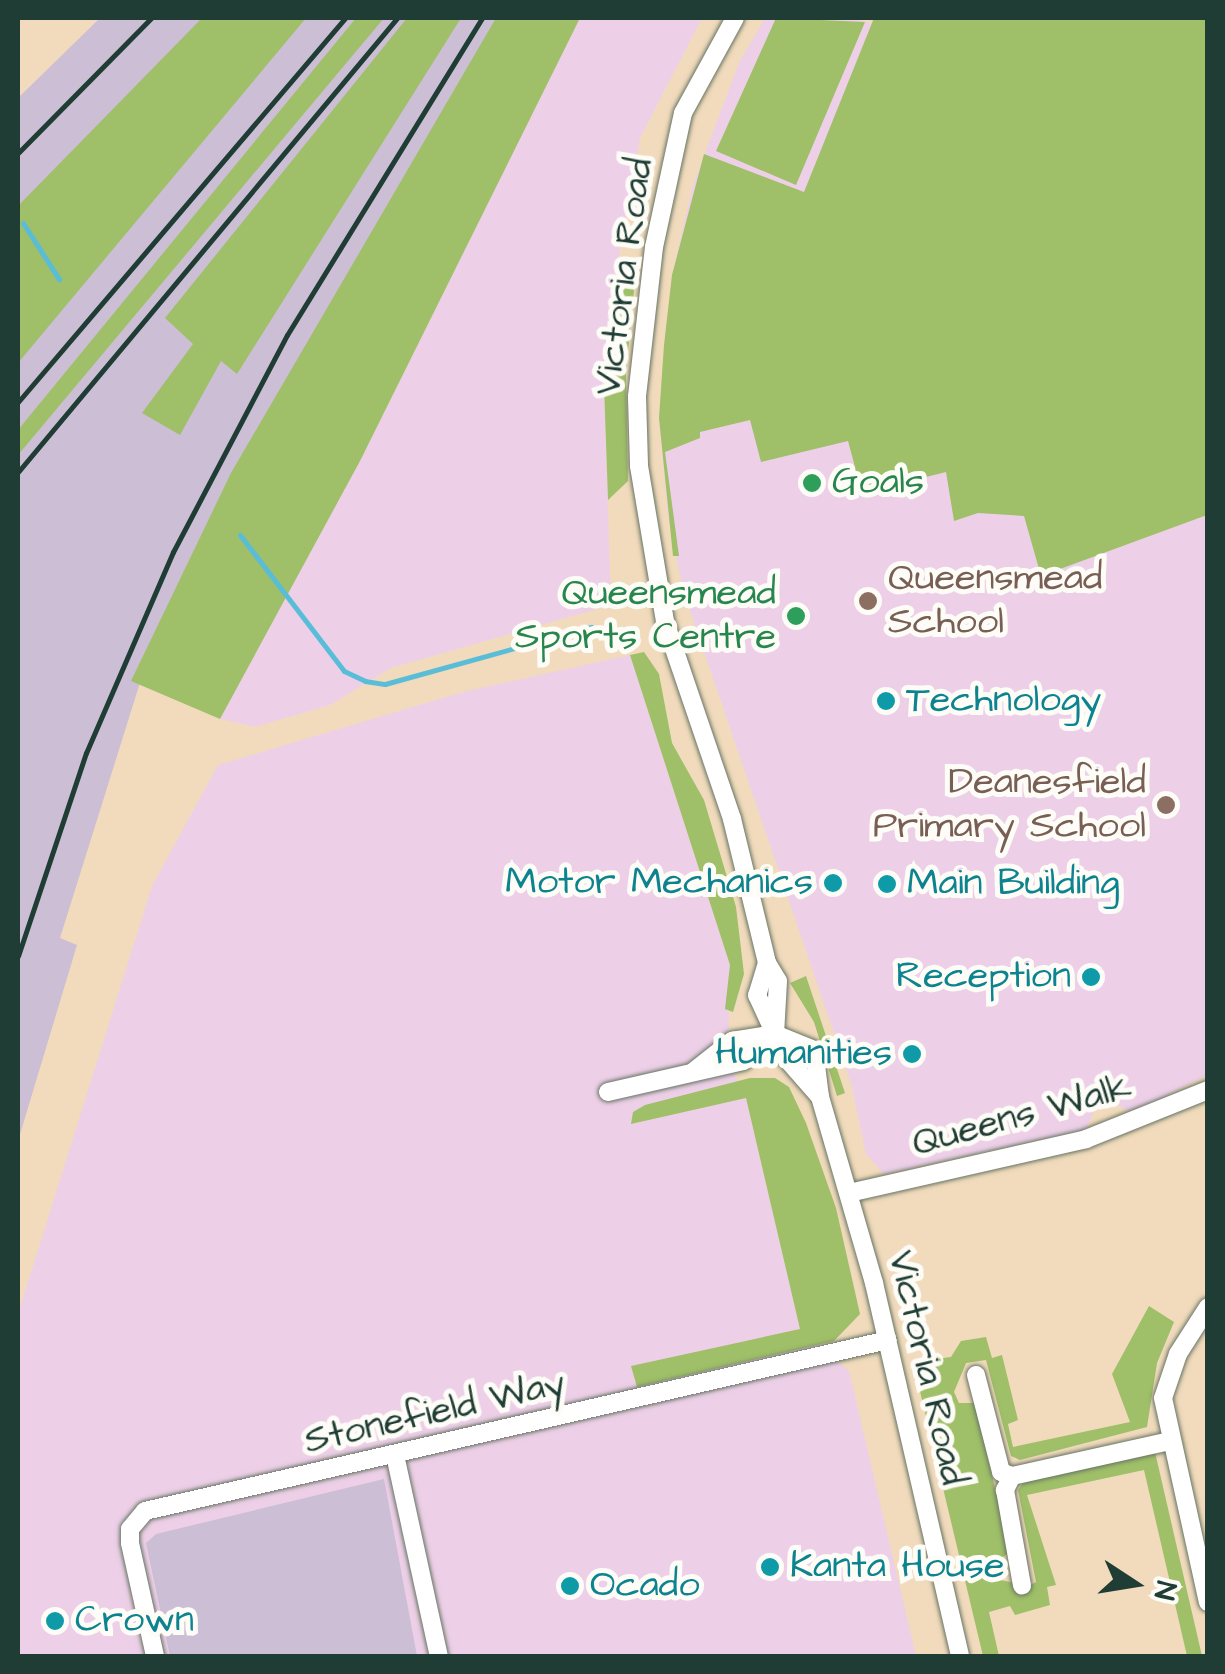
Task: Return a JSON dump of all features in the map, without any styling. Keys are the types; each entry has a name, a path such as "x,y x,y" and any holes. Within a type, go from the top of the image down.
{"street":[{"name":"Victoria Road","path":"735,18 683,113 658,230 637,398 639,466 664,622 732,818 767,962 757,995 786,1058 820,1097"},
{"name":"Victoria Road","path":"775,1034 814,1050 820,1097 888,1340 960,1656"},
{"path":"608,1092 694,1071 732,1041 775,1034"},
{"name":"Queens Walk","path":"849,1194 1086,1140 1208,1090"},
{"path":"1208,1306 1178,1354 1163,1398 1208,1602"},
{"name":"Stonefield Way","path":"156,1656 130,1544 130,1529 145,1511 888,1340"},
{"path":"976,1375 1001,1472 1012,1476 1170,1441"},
{"path":"395,1455 439,1656"},
{"path":"1012,1476 1006,1490 1022,1585"}],"shaded area":[{"path":"100,18 528,18 154,638 60,938 77,945 18,1141 18,98"},
{"path":"580,18 702,18 640,138 616,272 604,385 611,605 391,668 330,705 255,727 220,719"},
{"name":"Queensmead School","path":"765,18 855,18 871,24 874,18 1207,18 1207,1075 1132,1113 1116,1104 1094,1111 1086,1130 884,1174 866,1154 851,1083 683,590 668,517 659,418 672,276 693,185 739,63"},
{"path":"630,655 730,965 728,1061 746,1098 800,1329 849,1371 916,1656 18,1656 18,1314 152,886 218,765 463,692"},
{"path":"384,1479 417,1656 170,1656 146,1543 156,1534"}],"green space":[{"path":"202,18 306,18 18,363 18,206"},
{"path":"356,18 384,18 18,455 18,430"},
{"path":"407,18 461,18 237,374 221,361 180,435 142,413 193,344 165,318"},
{"path":"496,18 580,18 360,461 220,719 131,681 231,473"},
{"path":"776,18 865,22 796,185 716,151"},
{"path":"874,18 1207,18 1207,515 1041,576 1024,516 978,513 954,521 946,472 862,493 848,441 761,462 750,420 700,432 700,438 665,452 679,556 673,556 659,418 664,345 672,275 704,154 804,192"},
{"path":"616,272 631,278 634,290 626,374 628,481 608,500 604,385"},
{"path":"644,652 659,674 672,743 704,800 736,907 744,974 733,1012 725,1009 730,965 630,655"},
{"path":"806,976 845,1093 837,1096 814,1022 790,983"},
{"path":"750,1078 775,1078 789,1087 806,1123 836,1208 860,1314 834,1341 637,1387 631,1366 800,1329 746,1098 631,1124 633,1112 645,1105"},
{"path":"1149,1306 1174,1322 1157,1363 1147,1427 1020,1460 1011,1456 986,1360 966,1363 954,1392 959,1403 975,1403 1010,1552 993,1564 996,1579 1015,1583 1016,1592 1036,1582 1018,1490 1023,1483 1155,1452 1202,1656 1187,1656 1144,1470 1027,1495 1056,1585 1047,1587 1050,1605 1015,1615 1010,1606 989,1612 999,1656 983,1656 913,1362 951,1357 961,1341 986,1337 992,1358 1002,1355 1018,1420 1008,1424 1013,1447 1130,1422 1112,1374"}],"waterway":[{"path":"23,223 59,279"},
{"path":"240,535 344,671 365,681 385,684 591,627"}],"railway":[{"path":"18,153 151,18"},
{"path":"18,402 345,18"},
{"path":"18,472 397,18"},
{"path":"18,956 86,753 173,552 287,335 482,18"}],"place":[{"name":"Goals","path":"812,483"},
{"name":"Queensmead School","path":"868,601"},
{"name":"Queensmead Sports Centre","path":"796,616"},
{"name":"Technology","path":"886,701"},
{"name":"Deanesfield Primary School","path":"1166,805"},
{"name":"Motor Mechanics","path":"833,883"},
{"name":"Main Building","path":"887,884"},
{"name":"Reception","path":"1091,977"},
{"name":"Humanities","path":"912,1054"},
{"name":"Kanta House","path":"770,1567"},
{"name":"Ocado","path":"570,1586"},
{"name":"Crown","path":"55,1621"}]}
